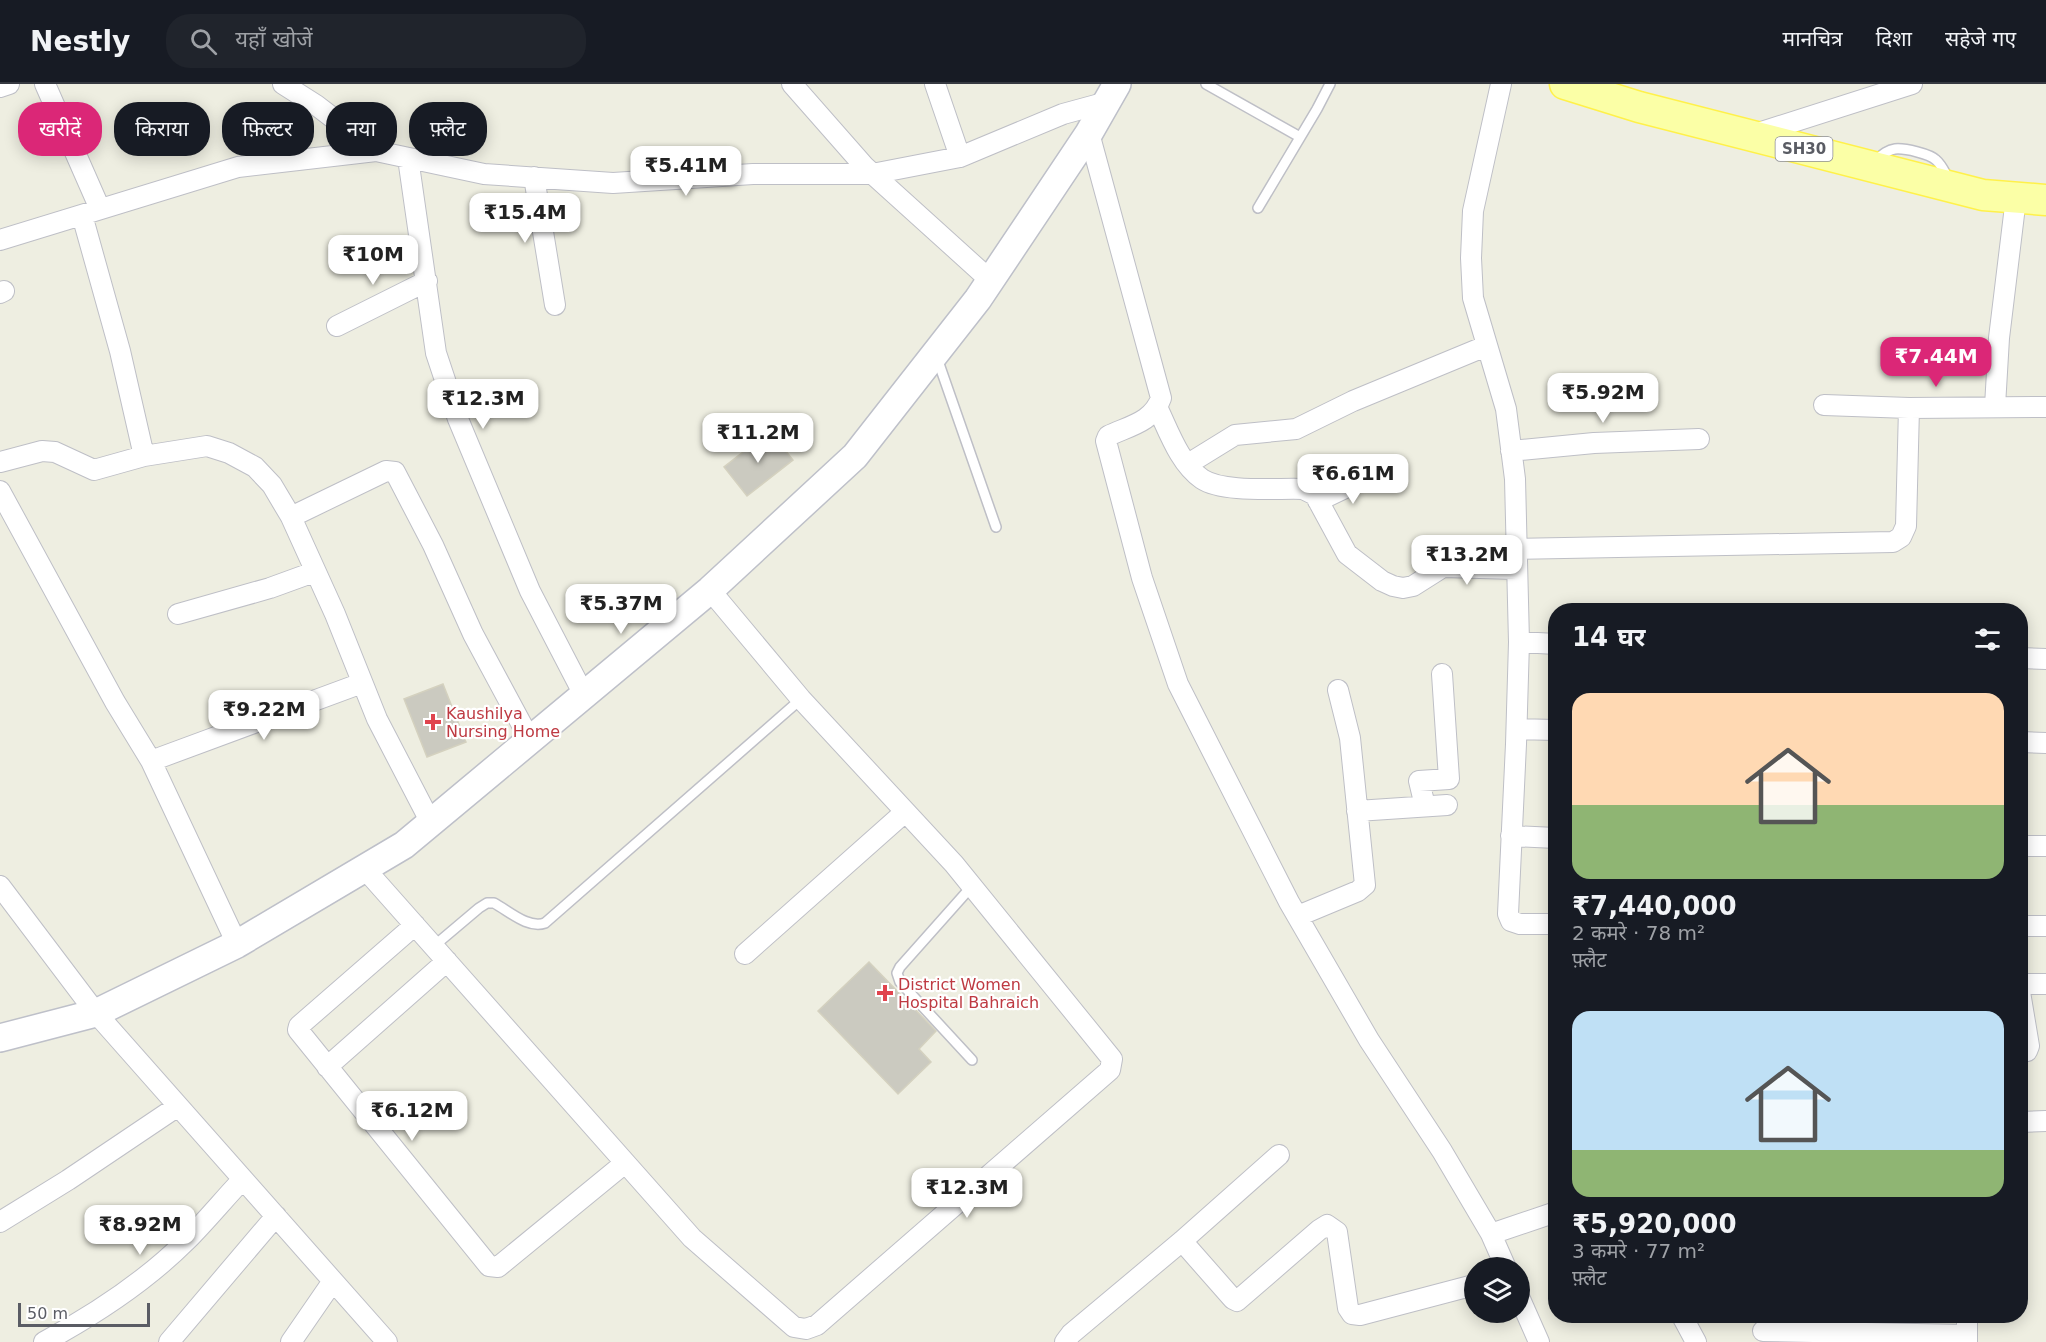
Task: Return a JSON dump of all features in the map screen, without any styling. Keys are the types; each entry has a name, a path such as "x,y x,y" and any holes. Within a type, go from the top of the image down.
{"main road":[{"name":"SH30","path":"1565,84 1639,107 1983,195 2046,200"},
{"path":"0,1038 96,1013 237,945 404,845 710,590 855,456 990,280 1089,133 1112,93"}],"street":[{"path":"0,87 9,84"},
{"path":"45,84 91,212 144,456"},
{"path":"283,84 326,113"},
{"path":"792,84 872,174 990,280"},
{"path":"935,84 960,158"},
{"path":"1502,84 1473,211 1471,258 1473,298 1506,409 1515,479 1519,642 1508,914 1511,921 1520,924 1548,924"},
{"path":"1749,136 1912,84"},
{"path":"397,156 484,174 613,183 753,174 872,174 960,158 1112,93"},
{"path":"1089,133 1161,398 1158,409 1151,417 1108,436 1106,441 1142,578 1178,684 1298,916 1369,1040 1442,1150 1491,1234 1501,1257"},
{"path":"0,240 238,167 333,156"},
{"path":"408,158 436,353 458,419 530,591 584,695"},
{"path":"534,177 555,305"},
{"path":"1995,406 1999,338 2016,198"},
{"path":"337,326 427,281"},
{"path":"1188,464 1235,435 1296,429 1353,402 1486,346"},
{"path":"1824,405 1909,408 2046,407"},
{"path":"1158,409 1176,447 1201,478 1225,487 1303,489 1315,495 1347,554 1382,581 1403,588 1413,586 1443,567 1516,559 1893,542 1901,537 1906,526 1909,408"},
{"path":"1511,451 1594,443 1699,439"},
{"path":"0,462 42,451 55,452 94,470 144,456 207,446 229,453 255,467 272,485 291,517 335,614 377,719 431,823"},
{"path":"291,517 386,471 395,472 434,545 473,634 530,740"},
{"path":"1318,501 1372,475"},
{"path":"0,491 115,702 151,761 237,945"},
{"path":"178,614 229,601 314,572"},
{"path":"365,869 692,1238 802,1336 817,1325 1110,1070 1113,1059 972,886 801,699 710,590"},
{"path":"1519,642 1548,644"},
{"path":"2028,658 2046,659"},
{"path":"1425,806 1419,781 1449,779 1442,674"},
{"path":"151,761 362,683"},
{"path":"1298,916 1358,891 1365,885 1350,738 1338,690"},
{"path":"1517,729 1548,730"},
{"path":"2028,742 2046,743"},
{"path":"1357,811 1447,805"},
{"path":"746,954 905,812"},
{"path":"1512,836 1548,837"},
{"path":"2028,846 2046,846"},
{"path":"0,886 96,1013 387,1342"},
{"path":"415,926 299,1026 300,1034 489,1266 498,1267 625,1163"},
{"path":"2028,926 2046,926"},
{"path":"327,1067 447,962"},
{"path":"2028,984 2046,984"},
{"path":"0,1222 68,1180 178,1106"},
{"path":"2028,1122 2046,1121"},
{"path":"1065,1342 1071,1334 1182,1241 1279,1155"},
{"path":"44,1342 106,1305 152,1270 186,1241 243,1179"},
{"path":"1491,1234 1548,1215"},
{"path":"169,1342 276,1216"},
{"path":"1182,1241 1237,1301 1327,1225 1337,1232 1348,1308 1352,1314 1360,1315 1464,1289"},
{"path":"291,1342 333,1281"},
{"path":"1530,1322 1539,1342"},
{"path":"1686,1323 1696,1342"},
{"path":"1763,1331 1869,1324 1967,1331"}],"lane":[{"path":"1206,84 1300,137"},
{"path":"1258,208 1330,84"},
{"path":"935,353 996,527"},
{"path":"434,946 487,903 494,903 531,924 545,923 801,699"},
{"path":"972,886 897,973 900,982 972,1060"}],"building":[{"path":"770,431 793,460 747,496 724,467"},
{"path":"443,684 466,742 427,757 404,699"},
{"path":"869,962 936,1031 919,1049 931,1062 898,1094 818,1011"}],"place":[{"name":"Kaushilya Nursing Home","path":"433,722"},
{"name":"District Women Hospital Bahraich","path":"885,993"}]}
